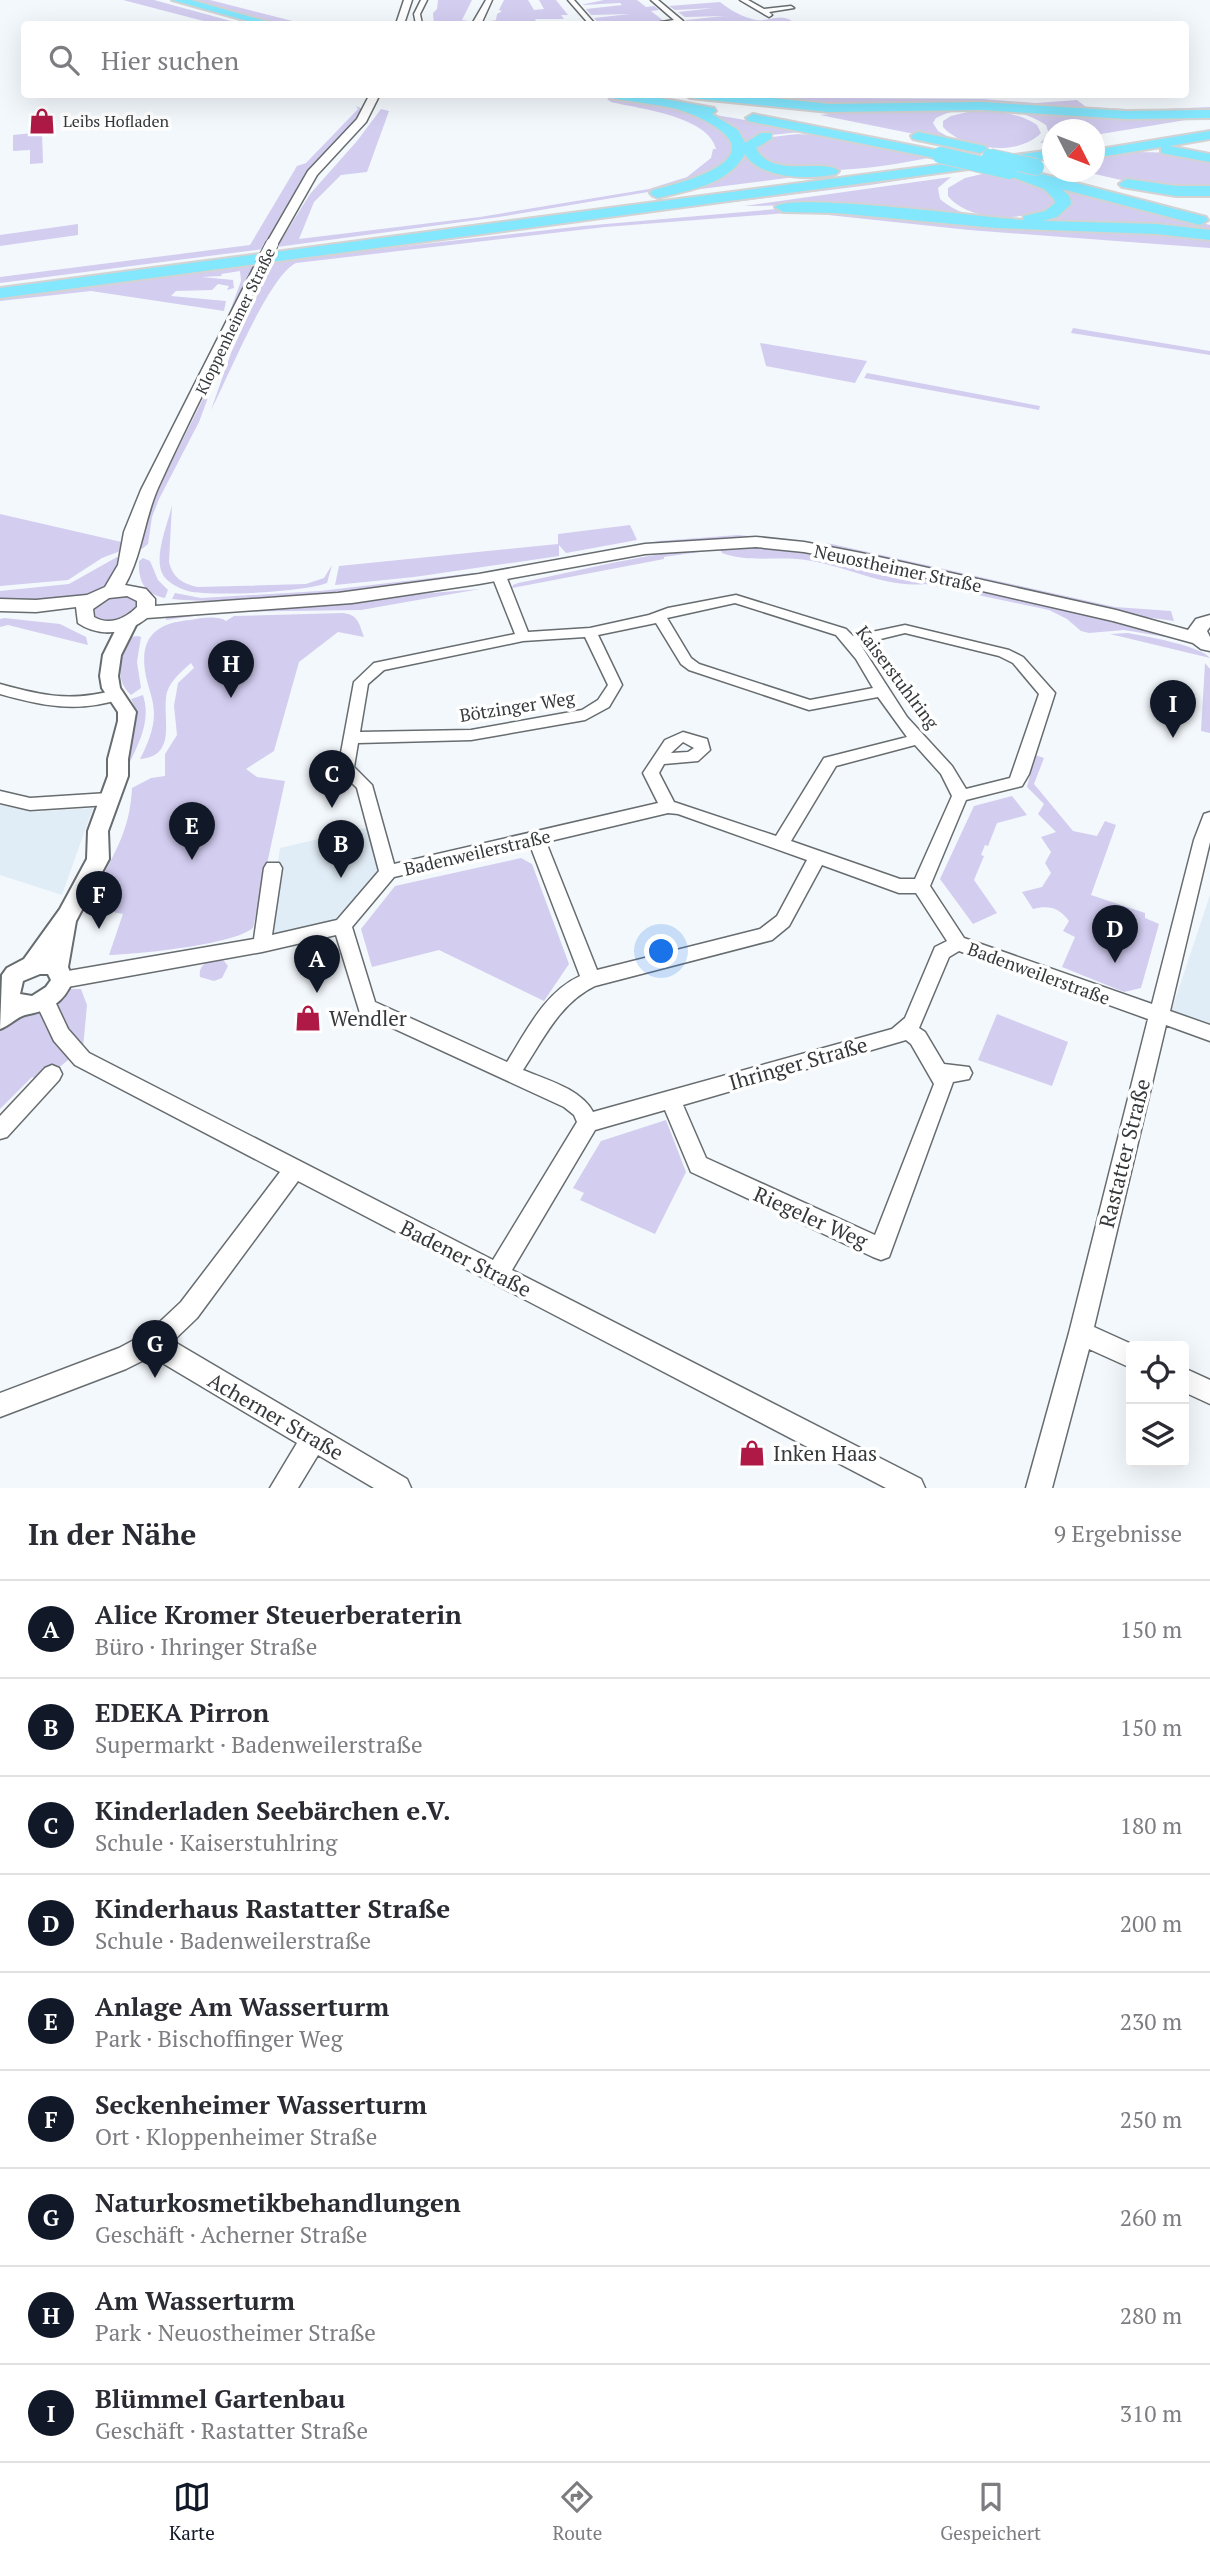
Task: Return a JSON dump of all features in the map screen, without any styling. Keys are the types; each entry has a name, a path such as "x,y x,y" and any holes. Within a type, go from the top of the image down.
{"highway":[{"path":"163,0 241,21"},
{"path":"178,0 258,21"},
{"path":"624,201 711,177 732,163 739,150 734,134 716,120 642,98"},
{"path":"643,98 850,136"},
{"path":"645,98 779,118 1042,166"},
{"path":"685,98 828,123 1042,166"},
{"path":"712,98 838,120 965,151"},
{"path":"732,98 829,107 981,106 1141,116 1210,114"},
{"path":"965,151 941,131 937,122 956,111 988,109 1022,114 1042,124"},
{"path":"1146,129 1210,122"},
{"path":"1105,147 1210,122"},
{"path":"865,170 785,170 762,163 748,151 755,141 782,133 812,132 965,151 1009,151 1042,166"},
{"path":"1105,148 1210,132"},
{"path":"446,230 624,201 1009,151 1042,143"},
{"path":"1105,149 1168,150 1210,158"},
{"path":"0,286 1042,150"},
{"path":"478,231 658,214 980,171 1042,166"},
{"path":"0,293 478,231 1042,166"},
{"path":"944,185 953,179 980,171"},
{"path":"948,203 976,215 1013,219 1046,216 1063,204 1062,197 1051,182"},
{"path":"1090,182 1210,222"},
{"path":"1095,182 1210,217"},
{"path":"1102,182 1210,211"},
{"path":"1210,191 1169,190 1119,182 1210,205"},
{"path":"658,214 821,207 997,223 1136,228 1210,235"}],"main road":[{"path":"401,21 408,0"},
{"name":"Kloppenheimer Straße","path":"112,591 127,565 139,513 272,244 312,173 362,120 373,98"},
{"name":"Neuostheimer Straße","path":"138,607 338,597 500,579 678,546 755,542 814,549 1205,633"},
{"name":"Kloppenheimer Straße","path":"127,565 138,607"},
{"path":"0,606 88,607 112,591 138,607 104,627 90,623 88,607"}],"street":[{"path":"418,21 417,14 424,0"},
{"path":"479,21 489,0"},
{"path":"572,1 583,0"},
{"path":"654,0 680,21"},
{"path":"743,0 767,13 791,8"},
{"path":"572,1 589,21"},
{"path":"500,579 523,637"},
{"name":"Kaiserstuhlring","path":"388,872 365,785 346,769 361,682 379,666 523,637 590,632 736,598 831,627 851,641 878,680 882,691 958,788 960,796"},
{"path":"11,989 68,915 98,859 98,831 118,776 118,759 127,720 127,712 109,680 112,655 138,607"},
{"path":"659,616 686,661 694,667 809,705 882,691"},
{"path":"104,627 112,655"},
{"path":"851,641 905,629 1004,653 1018,660 1047,693 1016,782 960,796 921,886"},
{"name":"Bötzinger Weg","path":"351,738 471,735 585,715 600,709 611,696 615,685 590,632"},
{"path":"0,689 57,704 97,702 116,695"},
{"path":"780,844 830,762 919,739"},
{"path":"660,759 651,773 668,807"},
{"path":"0,797 30,804 108,799"},
{"name":"Badenweilerstraße","path":"343,926 388,872 668,807 679,808 899,886 921,886 958,943 1210,1033"},
{"name":"Rastatter Straße","path":"1039,1488 1081,1334 1202,841 1210,818"},
{"path":"536,838 592,978"},
{"path":"511,1072 564,994 579,983 766,935 783,921 817,858"},
{"path":"262,945 273,869"},
{"path":"11,989 45,1001 57,991 68,915"},
{"path":"11,989 41,963 60,973 262,945 343,926 367,1007 572,1101 581,1109 588,1123 497,1273"},
{"path":"958,943 942,952 907,1030 918,1038 939,1073 962,1073"},
{"name":"Badener Straße","path":"45,1001 61,1035 82,1059 912,1488"},
{"name":"Ihringer Straße","path":"588,1123 898,1035 907,1030"},
{"name":"Riegeler Weg","path":"671,1100 698,1165 881,1249 944,1083 939,1073"},
{"path":"0,1130 52,1074"},
{"path":"0,1405 126,1357 157,1340 189,1310 295,1169"},
{"path":"1081,1334 1126,1354"},
{"name":"Acherner Straße","path":"157,1340 167,1353 315,1437 398,1488"},
{"path":"1189,1382 1210,1392"},
{"path":"283,1488 315,1437"}],"shaded area":[{"path":"123,0 154,0 231,21 204,21"},
{"path":"188,0 210,0 292,21 269,21"},
{"path":"438,0 472,0 462,20 469,21 434,21 433,13 437,9"},
{"path":"504,0 528,0 534,10 544,9 539,0 556,0 568,15 561,15 564,19 491,21 496,20 497,14 502,11 499,10"},
{"path":"604,0 637,0 646,7 654,6 659,10 651,11 664,21 596,21 594,18 630,14 591,15 586,9 622,5 620,3 580,5"},
{"path":"720,2 738,14 752,19 782,18 792,21 685,21 724,16 685,17 678,12 714,8 675,10 669,6"},
{"path":"617,98 683,110 700,116 728,133 734,151 722,167 672,188 499,217 277,247 310,194 381,109 389,111 367,172 341,175 314,202 299,239 480,217 649,189 687,177 711,158 713,149 716,149 710,138 687,121 607,99"},
{"path":"742,98 983,99 1036,103 1077,100 1086,107 1142,110 1210,107 1210,111 1194,113 826,106"},
{"path":"356,106 365,110 308,173 263,249 0,283 0,277 250,245 297,166 306,163 358,109"},
{"path":"975,108 948,113 936,118 933,123 938,131 959,143 820,115 882,109"},
{"path":"996,109 1210,116 1105,133 1105,119 1042,119 1042,123 1007,110"},
{"path":"972,111 998,112 1022,117 1037,125 1041,133 1031,141 1019,145 991,148 964,141 943,127 943,121 951,116"},
{"path":"704,113 810,131 761,136 750,159 818,174 661,194 690,187 742,151"},
{"path":"42,132 43,163 30,164 30,150 13,151 13,135"},
{"path":"797,134 830,136 933,157 868,168 821,170 777,164 758,156 756,146 772,137"},
{"path":"1138,152 1182,153 1210,160 1210,188 1134,183 1105,176 1105,155"},
{"path":"1042,158 870,185 606,218"},
{"path":"995,171 1047,189 1057,202 1033,214 1001,217 971,211 948,196 948,188 965,178"},
{"path":"951,177 938,188 940,199 952,208 981,218 1013,220 1058,213 1053,186 1210,225 1210,228 1022,223 801,205 744,206"},
{"path":"777,209 814,209 1210,238 1210,248 969,230 800,212 605,227 296,263 285,272 261,307 211,410 231,353 273,261 583,226"},
{"path":"78,224 78,235 0,246 0,235"},
{"path":"257,263 223,330 241,281 240,271 221,274 222,276 202,277 233,280 234,288 227,290 229,286 218,284 212,290 176,291 171,296 226,301 224,311 91,291 0,301 0,297"},
{"path":"1073,328 1210,351 1210,355 1071,333"},
{"path":"760,343 867,361 855,383 766,366"},
{"path":"220,365 199,422 159,499 152,517 148,544 142,549 138,547 152,501"},
{"path":"867,373 1040,406 1039,410 864,378"},
{"path":"172,505 169,562 173,572 183,582 198,587 306,584 324,578 332,565 327,583 299,589 236,593 200,593 176,586 164,576 160,565 161,548"},
{"path":"0,514 126,543 123,550 102,558 68,580 0,586"},
{"path":"630,525 637,540 566,553 559,545 559,556 414,577 335,585 339,566 558,544 558,534"},
{"path":"738,535 832,544 1115,607 1171,611 1174,621 741,539 482,577 480,573 659,541"},
{"path":"742,546 819,553 1102,617 1178,639 1124,630 1089,633 1081,631 1067,619 1049,610 926,584 894,583 813,561 741,557 722,553 720,549 664,557 512,588 518,583 629,560"},
{"path":"117,557 122,559 114,580 93,595 61,601 0,601 0,591 69,584"},
{"path":"143,558 150,561 158,580 168,590 165,598 152,593 144,586 139,568 139,561"},
{"path":"474,573 477,578 288,598 230,601 172,599 175,593 201,598 320,591"},
{"path":"480,589 361,610 221,612 166,620 166,615"},
{"path":"115,595 134,596 141,607 117,621 105,622 92,616 96,603"},
{"path":"343,613 355,618 364,637 338,632 299,662 274,751 246,769 257,777 285,781 253,928 242,934 206,944 109,955 123,914 97,909 92,899 123,833 132,788 151,778 165,776 165,754 177,735 174,706 178,683 194,668 191,663 174,680 167,692 166,733 160,751 140,759 154,720 144,659 148,640 168,624 199,618 226,621 234,616"},
{"path":"0,619 60,624 86,637 88,645 8,625 0,627"},
{"path":"1128,633 1196,649 1210,658 1110,634"},
{"path":"130,637 141,637 137,662 141,688 131,695 122,682 120,667"},
{"path":"1205,663 1210,669 1210,733 1201,731"},
{"path":"143,695 145,722 129,764 137,712 131,699"},
{"path":"1035,755 1044,758 1034,784 1073,831 1097,836 1105,821 1116,825 1091,895 1145,913 1145,918 1159,924 1141,988 1124,992 1062,967 1075,937 1063,931 1069,921 1054,909 1033,909 1022,892 1042,887 1051,873 1045,863 1051,852 1041,837 1056,832 1038,814 1044,804 1027,787"},
{"path":"1012,796 1027,815 997,823 988,846 985,845 981,855 984,856 974,880 997,913 973,924 940,879 974,806"},
{"path":"0,804 31,812 93,808 62,895 0,875"},
{"path":"370,827 382,872 340,921 270,938 270,916 280,848"},
{"path":"521,858 532,864 569,964 544,1001 439,950 372,967 361,929 395,886"},
{"path":"1210,895 1210,1027 1171,1012"},
{"path":"217,959 228,966 222,978 214,981 200,977 200,969 204,964"},
{"path":"67,989 81,989 87,1005 83,1048 41,1082 32,1077 0,1109 0,1025 21,1011"},
{"path":"997,1014 1068,1042 1052,1086 978,1060"},
{"path":"666,1120 686,1172 655,1234 580,1200 584,1193 573,1188 601,1141"}],"place":[{"name":"Leibs Hofladen","path":"42,121"},
{"name":"Am Wasserturm","path":"231,698"},
{"name":"Blümmel Gartenbau","path":"1173,738"},
{"name":"Kinderladen Seebärchen e.V.","path":"332,808"},
{"name":"Anlage Am Wasserturm","path":"192,860"},
{"name":"EDEKA Pirron","path":"341,878"},
{"name":"Seckenheimer Wasserturm","path":"99,929"},
{"name":"Kinderhaus Rastatter Straße","path":"1115,963"},
{"name":"Alice Kromer Steuerberaterin","path":"317,993"},
{"name":"Wendler","path":"308,1018"},
{"name":"Naturkosmetikbehandlungen","path":"155,1378"},
{"name":"Inken Haas","path":"752,1453"}]}
